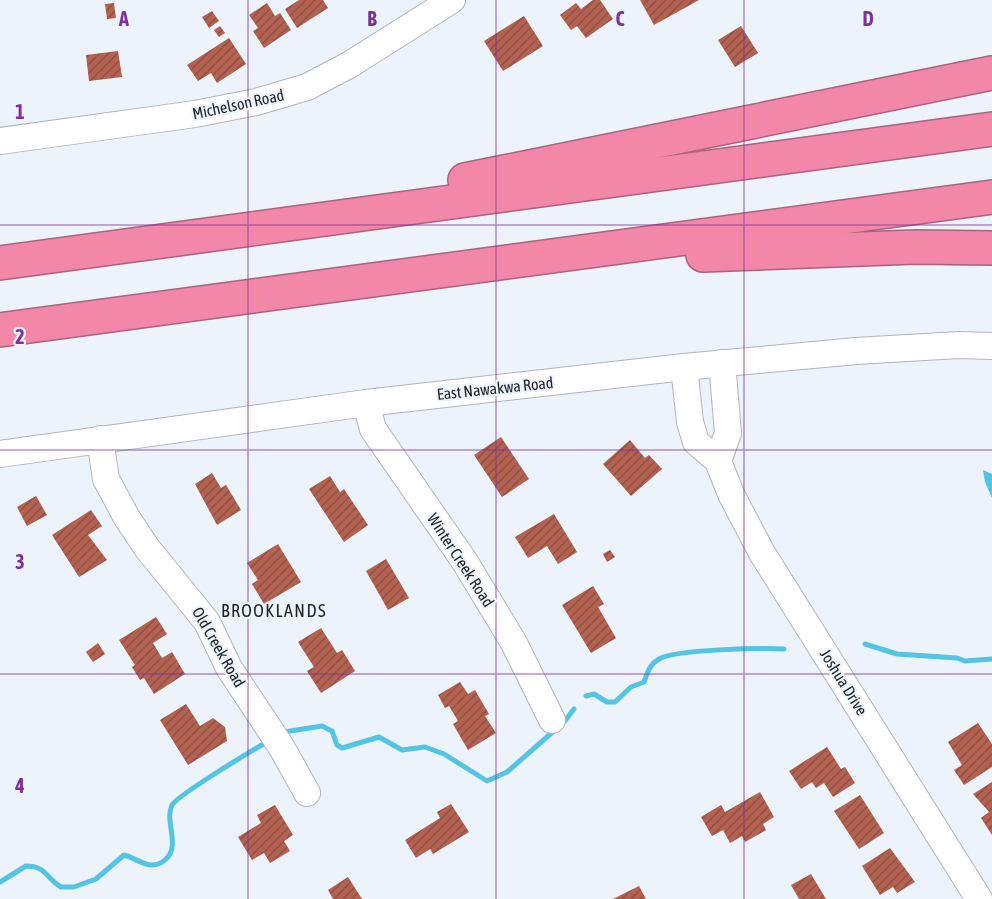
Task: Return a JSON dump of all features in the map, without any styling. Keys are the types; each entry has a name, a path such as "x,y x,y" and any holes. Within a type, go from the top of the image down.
{"highway":[{"path":"185,238 992,73"},
{"path":"0,262 992,129"},
{"path":"0,330 992,197"},
{"path":"488,264 846,249 992,248"}],"street":[{"name":"Michelson Road","path":"0,141 195,114 256,102 307,87 349,65 452,0"},
{"name":"East Nawakwa Road","path":"0,454 366,403 684,367 959,345 992,346"},
{"path":"718,460 728,434 722,363"},
{"name":"Joshua Drive","path":"684,367 690,422 696,442 718,460 731,494 762,553 979,899"},
{"name":"Winter Creek Road","path":"366,403 373,429 465,562 514,643 552,720"},
{"name":"Old Creek Road","path":"100,439 106,479 127,518 147,548 207,622 229,668 282,748 307,793"}],"water":[{"path":"983,470 992,474 992,498 985,482"}],"building":[{"path":"299,0 323,0 328,8 297,28 285,9"},
{"path":"593,0 600,0 613,19 586,38 577,26 571,30 560,15 576,3 581,9"},
{"path":"640,0 699,0 654,25"},
{"path":"114,3 116,18 107,19 105,4"},
{"path":"267,3 275,16 280,13 291,30 264,48 253,31 258,28 249,15"},
{"path":"212,11 219,21 209,28 202,17"},
{"path":"524,16 543,46 503,71 484,41"},
{"path":"220,26 225,33 219,37 214,30"},
{"path":"741,26 758,53 735,67 718,40"},
{"path":"229,38 246,64 217,83 211,73 198,81 187,65"},
{"path":"118,51 122,77 89,81 86,55"},
{"path":"501,437 529,479 502,497 474,455"},
{"path":"630,440 645,458 649,455 662,469 631,496 603,464"},
{"path":"212,473 221,488 226,485 241,510 217,525 195,484"},
{"path":"330,476 340,492 344,489 368,525 344,542 309,489"},
{"path":"36,496 47,515 27,526 17,507"},
{"path":"91,510 102,526 88,535 107,560 79,577 52,535"},
{"path":"554,514 577,552 558,564 547,546 528,558 515,537"},
{"path":"278,544 301,582 264,604 252,584 258,580 247,563"},
{"path":"610,550 615,557 607,562 603,554"},
{"path":"386,559 409,598 388,610 366,571"},
{"path":"593,586 604,604 598,607 616,638 591,653 562,605"},
{"path":"156,617 167,634 153,643 162,658 172,652 185,674 154,694 144,678 140,680 132,667 135,665 119,640"},
{"path":"321,628 337,653 342,650 355,671 321,693 307,671 314,667 298,642"},
{"path":"98,643 105,654 93,662 86,652"},
{"path":"460,682 468,694 475,690 489,714 485,716 496,733 468,750 453,724 458,721 449,706 445,708 438,695"},
{"path":"186,704 200,726 213,718 225,727 227,741 188,765 160,720"},
{"path":"978,723 992,744 992,767 964,785 954,770 962,765 948,742"},
{"path":"827,747 841,769 845,767 855,783 833,797 824,783 816,788 812,782 801,789 789,771"},
{"path":"992,782 992,835 981,818 989,812 973,794"},
{"path":"760,792 774,817 763,824 766,830 745,842 742,836 730,843 723,830 712,836 701,817 721,805 725,812"},
{"path":"860,795 884,833 859,849 834,811"},
{"path":"451,804 469,832 433,854 430,849 416,858 405,840 440,818 437,812"},
{"path":"275,805 293,835 284,841 290,851 270,863 264,853 252,860 238,837 261,823 257,815"},
{"path":"890,848 915,882 897,893 893,887 880,895 862,866"},
{"path":"811,874 826,899 799,899 791,885"},
{"path":"348,877 362,899 333,899 328,890"},
{"path":"639,886 646,899 613,899"}],"waterway":[{"path":"865,644 897,654 957,658 965,661 992,659"},
{"path":"586,696 594,694 607,702 615,702 631,687 644,682 649,669 656,661 668,656 720,650 784,649"},
{"path":"564,722 574,709"},
{"path":"284,732 322,726 332,731 337,745 342,748 379,737 402,750 425,747 444,754 487,781 507,772 555,730"},
{"path":"0,882 26,866 42,870 61,887 74,887 96,879 124,855 145,864 161,863 166,859 172,847 170,819 172,805 201,782 269,741"}],"district":[{"name":"BROOKLANDS","path":"274,611"}]}
